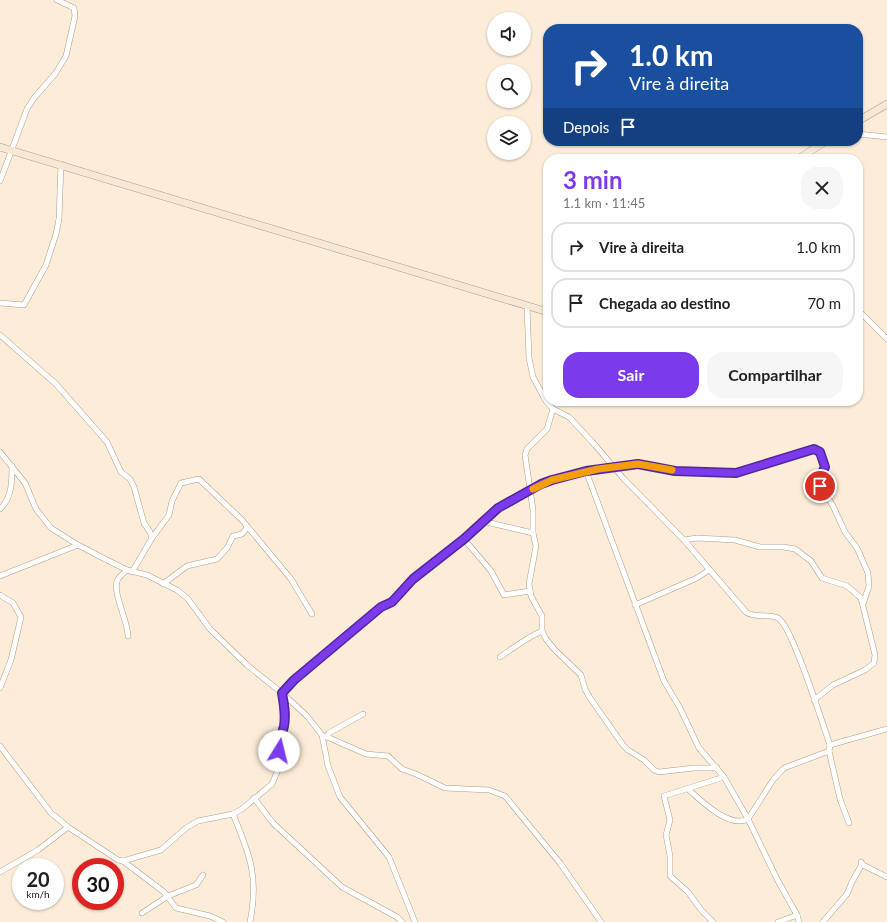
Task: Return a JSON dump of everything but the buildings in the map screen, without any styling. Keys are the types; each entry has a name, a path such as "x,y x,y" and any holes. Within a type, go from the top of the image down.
{"street":[{"path":"0,182 27,109 58,71 69,46 75,10 73,6 57,0"},
{"path":"863,119 887,104"},
{"path":"863,135 887,137"},
{"path":"806,154 818,146"},
{"path":"0,147 61,164 543,311"},
{"path":"0,303 24,305 46,265 59,219 61,164"},
{"path":"527,307 529,358 533,377 543,395"},
{"path":"863,315 887,339"},
{"path":"0,335 56,384 107,442 121,472 130,479 134,487 143,512 144,523 152,538"},
{"path":"550,406 568,417 623,478 684,540 746,612 755,616 778,618 783,621 798,655 830,748 840,799 849,823"},
{"path":"553,409 547,429 526,452 533,510 532,533 536,546 530,575 530,592 542,616 542,631 555,650 581,675 585,690 590,698 628,750 644,760 654,770 659,772 694,768 717,768"},
{"path":"282,693 312,663 381,607 392,602 413,579 464,539 498,508 552,480 586,471 638,464 675,471 732,473 818,449 825,467 819,479 820,486 833,506 845,532 860,554 868,573 869,586 863,604"},
{"path":"0,452 25,483 42,518 51,528 78,545 130,571 147,576 177,590 188,599 210,629 247,665 282,693 307,716 324,736 366,754 388,756 402,769 449,789 490,790 505,796 560,863 600,922"},
{"path":"0,509 7,500 10,490 12,466"},
{"path":"586,471 664,681 680,708 699,748 724,777 748,819 777,879 797,915 799,922"},
{"path":"128,636 128,626 116,587 119,578 130,571 168,515 172,501 181,483 196,479 204,483 246,525 291,579 312,614"},
{"path":"482,521 532,533"},
{"path":"163,584 187,566 210,561 220,557 234,536 242,534 247,528 246,525"},
{"path":"684,540 697,538 735,540 760,547 783,547 795,549 811,561 822,578 848,586 861,598 875,655 874,663 865,670 833,685 814,700"},
{"path":"464,539 491,571 504,595 530,592"},
{"path":"0,576 78,545"},
{"path":"635,605 697,578 709,570"},
{"path":"0,595 13,603 21,617 11,660 0,688"},
{"path":"500,657 522,643 529,636 542,631"},
{"path":"124,861 161,850 186,828 198,821 233,814 242,809 272,784 278,770 279,741 284,724 285,708 282,693"},
{"path":"324,736 363,714"},
{"path":"688,789 727,819 739,822 748,819 773,780 784,768 830,748 887,729"},
{"path":"324,736 328,766 340,797 389,857 415,922"},
{"path":"0,746 43,805 68,827 115,858"},
{"path":"714,922 702,911 688,892 672,879 666,835 670,822 664,796 724,777"},
{"path":"254,798 273,823 342,887 397,917 402,922"},
{"path":"233,814 247,846 252,867 253,904 250,922"},
{"path":"0,871 31,854 68,827"},
{"path":"124,862 168,896 172,904 178,910 210,916 223,922"},
{"path":"823,922 847,894 862,863 887,877"},
{"path":"142,913 168,896 196,885 202,875"},
{"path":"778,922 797,915"}],"slow traffic":[{"path":"533,489 552,480 598,469 638,464 672,470"}],"route":[{"path":"279,751 279,741 284,724 285,708 282,693 294,680 312,663 381,607 392,602 399,595 401,590 413,579 464,539 498,508 541,484 586,471 638,464 675,471 736,473 818,449 825,462 824,472 819,479 820,486"}]}
